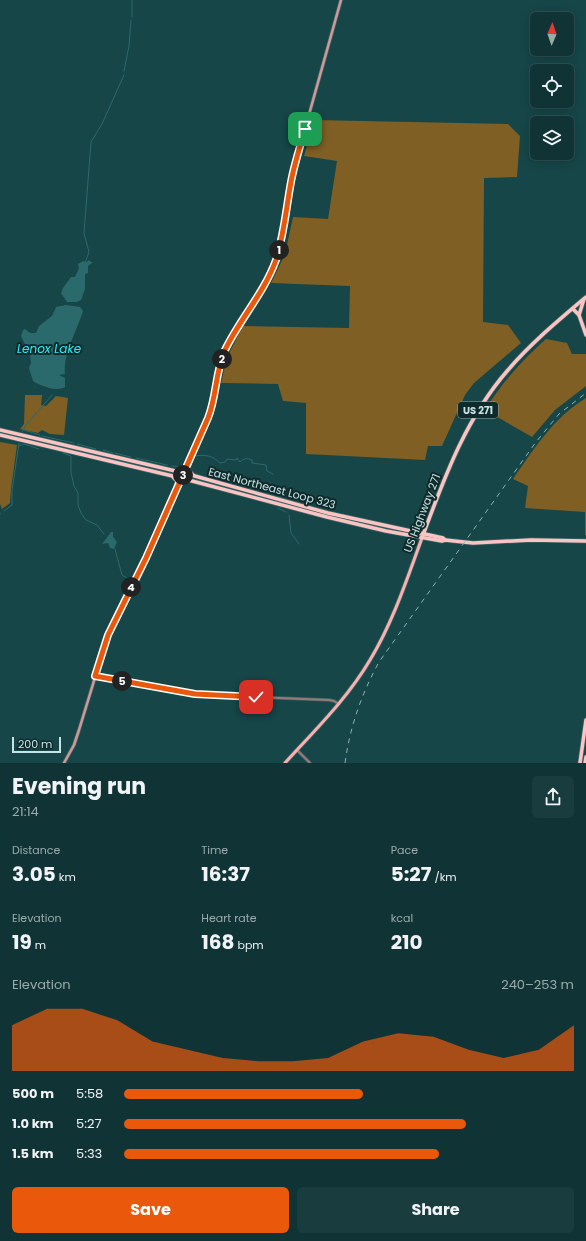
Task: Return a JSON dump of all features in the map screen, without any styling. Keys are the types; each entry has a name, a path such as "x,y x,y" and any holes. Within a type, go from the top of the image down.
{"highway":[{"path":"579,315 585,298"},
{"name":"US Highway 271","path":"423,536 455,452 480,408 498,382 519,358 585,298"},
{"path":"573,309 579,315 586,335"},
{"path":"568,313 574,312 579,315"},
{"name":"East Northeast Loop 323","path":"0,430 196,476 311,508 442,541 445,540 470,543 536,540 586,541"},
{"name":"East Northeast Loop 323","path":"0,435 166,474 358,525 386,531 423,536"},
{"path":"62,450 63,445"},
{"path":"98,458 100,453"},
{"path":"189,462 188,470 196,476"},
{"path":"146,469 147,464"},
{"path":"166,474 176,480 176,490"},
{"path":"220,488 221,483"},
{"path":"272,503 274,498"},
{"path":"310,513 311,508"},
{"path":"358,525 360,520"},
{"path":"386,531 387,526"},
{"path":"580,763 586,720"},
{"path":"585,763 586,757"}],"main road":[{"path":"64,763 78,735 108,635 146,558 210,415 219,369 224,354 267,279 276,260 283,233 293,172 341,0"},
{"name":"US Highway 271","path":"297,750 339,704 360,676 380,644 396,608 423,536"},
{"name":"US 271","path":"285,763 297,750"}],"street":[{"path":"95,676 205,695 329,700 339,704"},
{"path":"297,750 310,763"}],"shaded area":[{"path":"314,120 508,124 520,136 517,177 484,178 483,322 508,325 521,343 474,383 465,395 442,446 428,446 425,460 306,454 306,403 283,401 278,384 221,383 227,357 243,326 349,328 350,286 271,283 285,254 293,217 328,219 337,161 304,156"},
{"path":"546,339 567,343 572,354 586,354 586,386 555,410 532,437 485,410 513,372"},
{"path":"25,395 42,395 41,405 46,406 56,396 68,398 64,435 50,434 42,430 38,433 20,429 24,424"},
{"path":"586,398 585,535 585,512 525,508 528,486 513,479 545,434 554,424 564,414"},
{"path":"0,442 17,445 10,503 2,509 0,504"}],"water":[{"path":"89,260 93,262 88,266 88,273 85,274 85,289 81,300 77,302 67,302 61,293 63,288 71,277 75,277 79,268 78,264"},
{"name":"Lenox Lake","path":"66,305 80,307 83,311 68,350 65,374 59,375 65,378 65,387 53,389 33,381 29,368 31,363 30,355 21,336 23,330 25,329 30,333 36,333 39,326 52,316 56,307"},
{"path":"111,532 113,532 113,537 117,542 114,549 110,548 108,543 102,544"}],"waterway":[{"path":"132,0 132,17"},
{"path":"124,71 129,46 131,20"},
{"path":"85,263 89,252 84,233 91,142 102,124 124,75"},
{"path":"22,432 26,425 52,395"},
{"path":"24,430 40,435"},
{"path":"42,436 74,443"},
{"path":"4,511 12,505 12,491 19,443"},
{"path":"19,446 24,444 39,449"},
{"path":"77,444 96,449"},
{"path":"103,450 113,453"},
{"path":"63,453 71,456 71,473 74,486 78,493 78,505 81,513 86,520 97,525 104,534"},
{"path":"115,453 131,457"},
{"path":"190,468 195,456 205,455 212,457 220,463 225,462 227,459 236,460 237,458 240,462 244,459 250,459 252,460 252,463 266,465 267,471 273,474"},
{"path":"136,458 167,465"},
{"path":"172,466 182,467"},
{"path":"275,489 281,494 281,496"},
{"path":"278,508 286,512"},
{"path":"289,515 291,533 299,544"},
{"path":"115,549 122,575 127,578 129,584"}],"railway":[{"path":"345,763 357,711 379,662 536,442 559,414 586,393"}],"route":[{"path":"256,697 210,696 95,676 108,635 146,558 208,418 219,369 226,349 267,279 276,260 283,233 292,175 305,129"}]}
